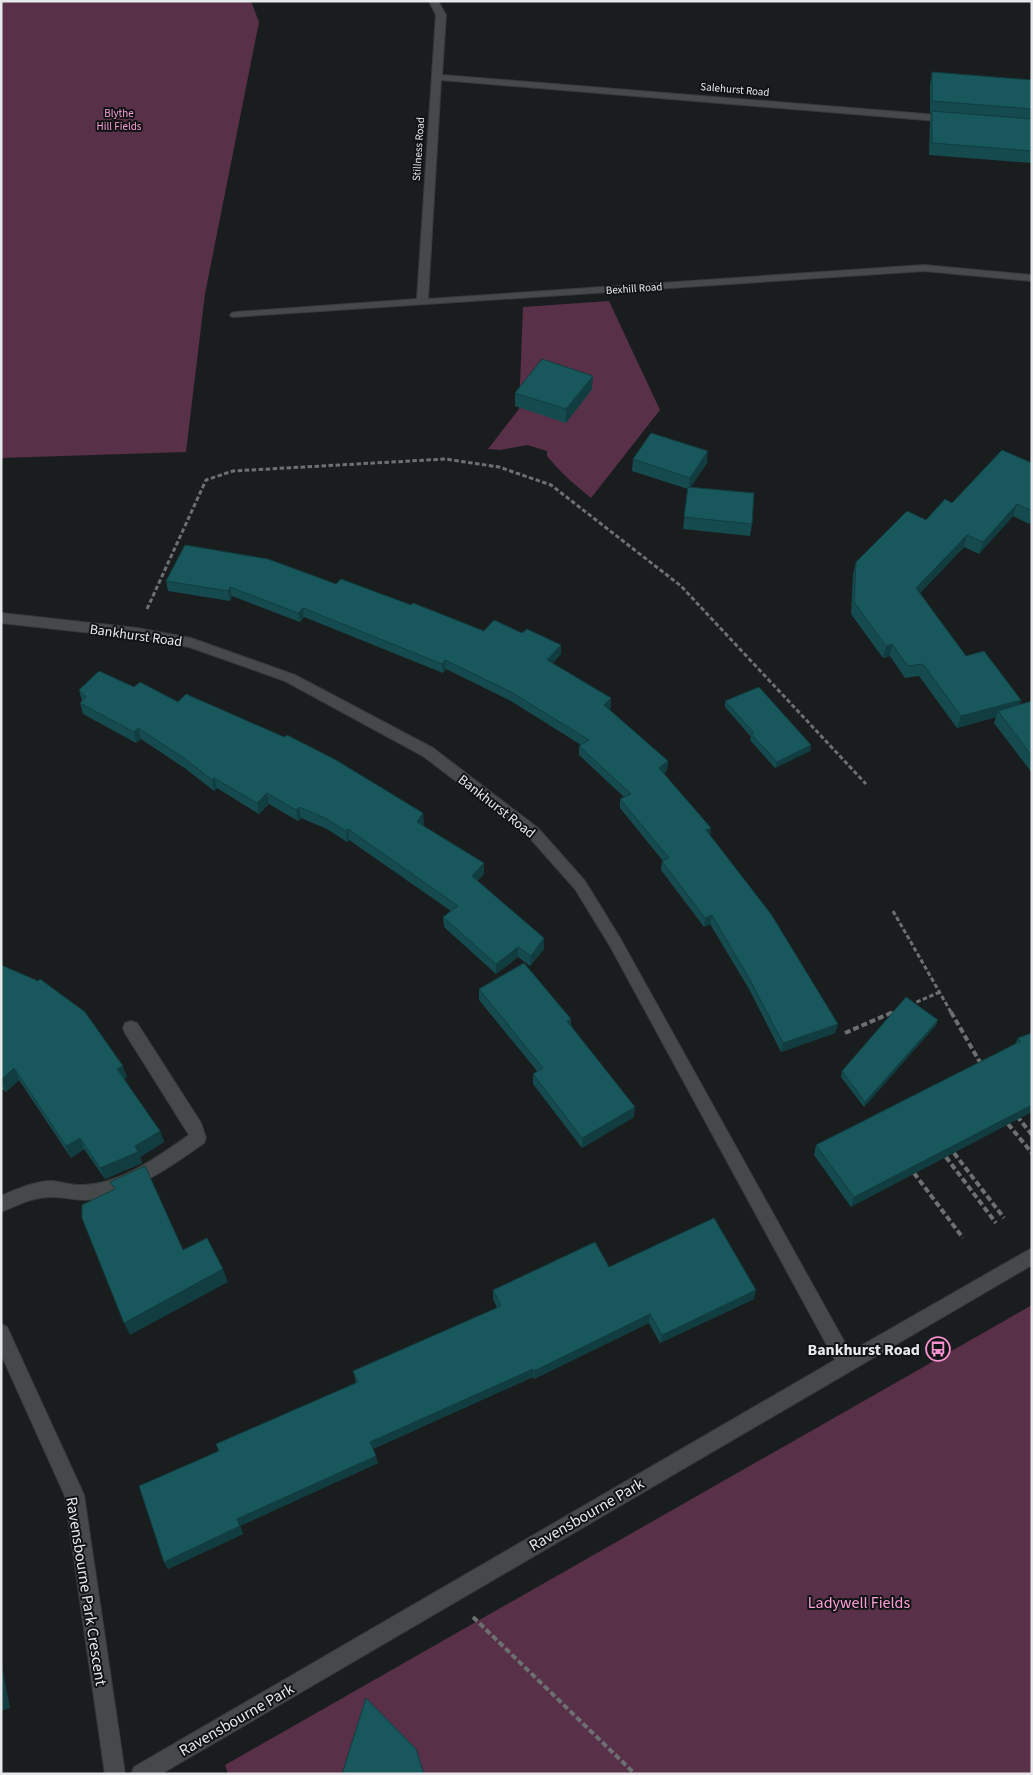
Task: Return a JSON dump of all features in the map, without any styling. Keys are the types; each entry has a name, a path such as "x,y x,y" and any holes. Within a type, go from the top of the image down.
{"street":[{"name":"Stillness Road","path":"422,301 441,14 433,1"},
{"name":"Salehurst Road","path":"436,77 965,121"},
{"name":"Bexhill Road","path":"236,314 924,268 1032,278"},
{"name":"Bankhurst Road","path":"1,618 136,633 192,643 290,678 428,752 533,832 580,885 615,942 846,1362"},
{"path":"1,1204 22,1194 50,1189 83,1193 103,1190 130,1178 183,1149 198,1138 195,1128 131,1028"},
{"name":"Ravensbourne Park","path":"154,1771 449,1594 846,1362 1032,1256"},
{"name":"Ravensbourne Park Crescent","path":"1,1333 74,1494 115,1774"}],"path":[{"path":"136,633 206,480 233,470 445,459 499,467 551,485 681,586 866,784"},
{"path":"893,911 983,1066"},
{"path":"905,1007 940,992"},
{"path":"845,1033 897,1011"},
{"path":"1015,1113 1032,1136"},
{"path":"1008,1124 1032,1153"},
{"path":"954,1152 1004,1218"},
{"path":"946,1157 996,1223"},
{"path":"914,1174 963,1238"},
{"path":"449,1594 635,1774"}],"green space":[{"name":"Blythe Hill Fields","path":"1,1 251,1 259,22 205,294 186,452 1,458"},
{"path":"609,301 660,410 591,498 557,467 547,456 547,451 527,445 500,450 488,449 519,409 523,307"},
{"name":"Ladywell Fields","path":"1032,1305 1032,1774 228,1774 225,1765"}],"building":[{"path":"932,72 1032,80 1032,109 932,101"},
{"path":"932,111 1032,119 1032,151 932,143"},
{"path":"542,359 593,376 566,409 515,393"},
{"path":"651,433 708,451 690,478 633,459"},
{"path":"1002,450 1032,463 1032,511 1017,504 983,542 967,535 916,588 966,656 984,651 1021,700 961,716 923,664 908,666 892,644 886,646 854,602 856,562 907,511 926,520 945,499 952,503"},
{"path":"688,487 754,493 752,524 684,517"},
{"path":"185,545 268,559 336,584 341,579 411,605 413,603 484,631 494,620 522,633 527,629 561,645 547,660 611,698 604,705 668,761 659,768 711,828 706,830 771,914 838,1024 783,1043 750,980 712,915 705,918 662,861 669,858 620,799 631,794 579,746 589,740 511,692 445,660 442,664 303,608 298,613 230,587 228,591 166,581"},
{"path":"99,671 134,687 140,682 178,702 186,694 284,737 287,735 336,760 423,813 417,822 484,863 472,876 544,938 531,956 518,947 496,964 443,917 458,906 348,829 346,831 325,818 299,807 296,810 267,793 257,803 214,778 212,780 184,758 138,728 134,732 80,703 86,697 79,690"},
{"path":"759,687 811,745 777,762 751,734 754,733 725,701"},
{"path":"1032,701 1032,756 998,711"},
{"path":"524,963 571,1019 567,1021 635,1107 582,1138 533,1074 543,1068 479,989"},
{"path":"1,965 38,981 40,979 85,1012 123,1066 117,1069 160,1131 135,1146 138,1152 100,1168 80,1138 66,1146 14,1068 1,1080"},
{"path":"906,997 938,1020 865,1102 842,1071"},
{"path":"1032,1033 1032,1105 854,1197 816,1145 1021,1041 1018,1038"},
{"path":"145,1166 183,1250 207,1238 223,1269 124,1323 82,1218 82,1205 115,1189 110,1182"},
{"path":"714,1218 756,1290 662,1335 650,1314 534,1371 533,1369 370,1442 376,1456 237,1519 240,1526 164,1562 139,1486 219,1451 216,1444 358,1382 353,1371 501,1306 493,1290 595,1242 609,1267"},
{"path":"366,1698 416,1749 424,1774 342,1774"}],"place":[{"name":"Bankhurst Road","path":"938,1349"}]}
